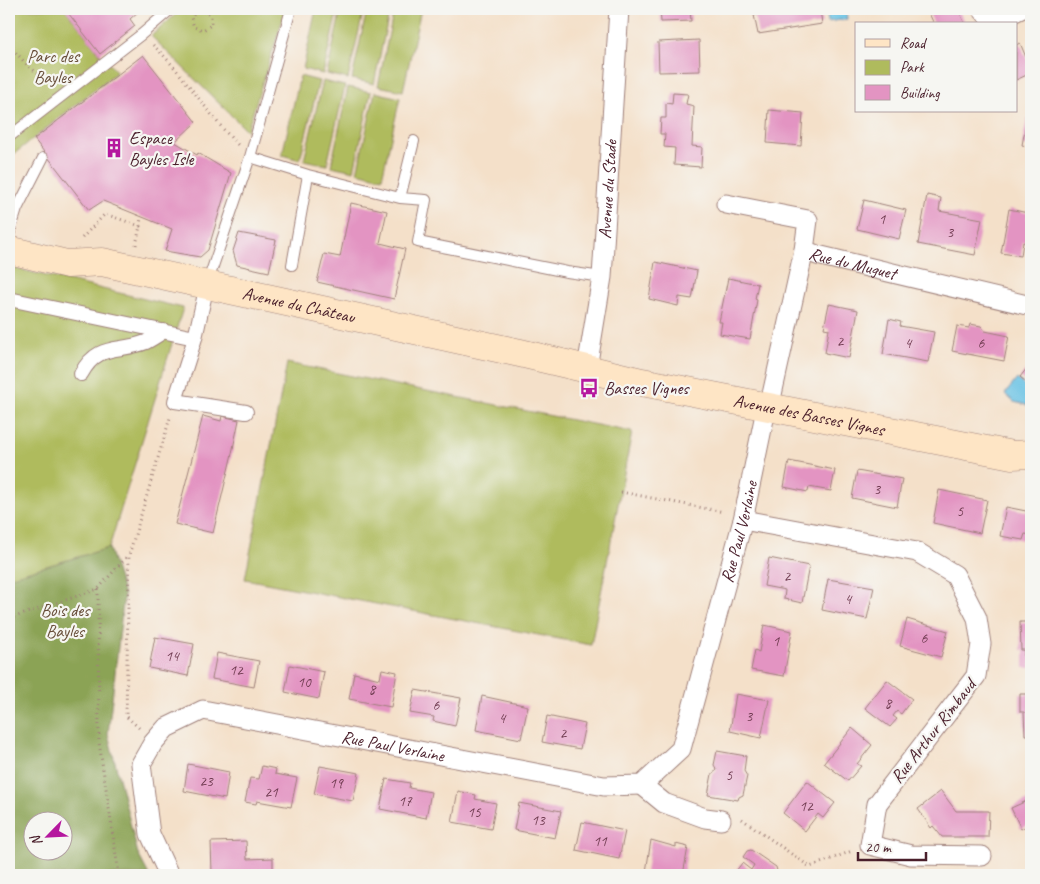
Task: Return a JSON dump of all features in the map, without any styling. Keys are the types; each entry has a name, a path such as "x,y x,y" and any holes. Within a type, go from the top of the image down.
{"main road":[{"name":"Avenue du Château","path":"9,250 67,264 102,262 587,368"},
{"name":"Avenue des Basses Vignes","path":"587,368 626,379 768,408 1012,455 1031,454"}],"street":[{"name":"Avenue du Stade","path":"587,368 602,277 619,9"},
{"path":"982,9 992,22 1021,9"},
{"path":"726,204 808,220 804,250"},
{"name":"Rue du Muguet","path":"768,408 804,250 817,255 1031,306"},
{"path":"207,285 195,338 175,401 246,412"},
{"path":"9,299 195,338"},
{"path":"81,374 88,361 106,351 146,342 164,332"},
{"name":"Rue Paul Verlaine","path":"169,875 150,834 141,764 153,743 166,728 203,710 604,786 642,785 681,749 744,517 768,408"},
{"name":"Rue Arthur Rimbaud","path":"744,517 917,552 955,575 977,618 981,644 976,676 877,804 870,845"},
{"path":"642,785 664,803 705,818 721,820"},
{"path":"870,845 911,855 982,856"}],"lane":[{"path":"9,137 142,34 171,9"},
{"path":"207,285 250,158 292,9"},
{"path":"400,198 414,141"},
{"path":"9,235 17,209 42,158"},
{"path":"250,158 400,198 426,200 418,242 567,272 602,277"},
{"path":"292,265 308,175"}],"path":[{"path":"205,9 212,16 211,25 203,30 194,27 191,18 195,10 205,9"},
{"path":"9,44 28,66 65,93"},
{"path":"167,58 221,128 250,158"},
{"path":"82,238 105,214 140,226"},
{"path":"135,249 142,217"},
{"path":"153,743 126,716 129,555 175,401"},
{"path":"621,492 744,517"},
{"path":"9,619 98,589 129,555"},
{"path":"98,589 99,742 119,875"},
{"path":"721,820 742,819 810,867 870,845"}],"green space":[{"name":"Parc des Bayles","path":"9,9 65,9 100,54 117,72 9,158"},
{"path":"182,9 286,9 247,131 151,36"},
{"path":"316,9 338,9 323,74 303,69"},
{"path":"341,9 364,9 348,79 327,74"},
{"path":"367,9 390,9 374,84 352,79"},
{"path":"394,9 421,9 403,91 378,86"},
{"path":"300,76 319,81 300,160 282,155"},
{"path":"323,81 345,86 327,165 304,160"},
{"path":"348,87 371,92 354,171 331,166"},
{"path":"375,92 400,98 382,178 357,172"},
{"path":"9,267 183,308 109,548 9,577"},
{"path":"287,363 632,432 591,645 245,579"},
{"name":"Bois des Bayles","path":"109,548 124,595 108,734 138,854 149,875 9,875 9,577"}],"water":[{"path":"826,9 846,9 847,19 828,22"},
{"path":"1017,379 1031,391 1031,406 1014,402 1005,394"}],"building":[{"path":"65,9 140,10 130,19 135,26 100,54"},
{"path":"660,9 690,9 691,21 661,22"},
{"path":"762,9 820,9 822,24 758,34 754,15 763,14"},
{"path":"927,9 958,9 964,22 933,22"},
{"path":"699,40 700,71 659,72 658,42"},
{"path":"1020,43 1031,73 1018,79 1018,44"},
{"name":"Espace Bayles Isle","path":"143,55 196,122 175,142 197,155 198,153 231,173 208,250 200,257 165,251 172,229 103,201 89,210 34,139"},
{"path":"673,93 688,94 686,104 694,106 692,146 702,147 701,167 674,165 675,148 664,147 665,134 660,134 661,118 666,118 666,103 672,104"},
{"path":"769,110 803,113 801,146 767,143"},
{"path":"1027,119 1031,120 1031,147 1022,145"},
{"path":"927,195 941,198 939,211 982,219 975,255 918,244"},
{"path":"864,200 906,210 899,239 857,229"},
{"path":"351,203 387,211 380,243 405,249 394,299 317,282 324,254 340,257"},
{"path":"1009,209 1028,213 1027,219 1031,219 1031,244 1023,242 1021,256 1001,253"},
{"path":"239,233 276,240 269,272 237,265 233,251"},
{"path":"655,262 697,271 692,299 679,297 678,306 649,299"},
{"path":"728,278 758,284 750,339 720,334 722,322 719,322"},
{"path":"829,304 858,310 849,358 825,353 829,329 824,328"},
{"path":"889,319 901,322 900,326 934,332 928,362 883,354"},
{"path":"970,324 981,326 985,331 1009,336 1004,361 952,351 957,326 969,328"},
{"path":"1031,363 1031,386 1020,377"},
{"path":"203,416 221,421 222,416 239,420 213,533 175,524"},
{"path":"789,461 835,470 831,491 809,487 808,492 784,487"},
{"path":"857,471 902,479 897,507 852,498"},
{"path":"939,490 987,500 980,533 933,523"},
{"path":"1006,507 1031,512 1031,535 1025,534 1023,540 1000,536"},
{"path":"769,558 809,566 802,603 784,599 785,590 764,586"},
{"path":"828,579 874,587 867,619 822,610"},
{"path":"907,619 948,631 941,657 900,646"},
{"path":"1020,622 1031,622 1031,668 1024,668 1024,650 1021,650"},
{"path":"764,625 792,631 784,676 751,670 755,650 759,652"},
{"path":"155,637 194,644 188,676 149,668"},
{"path":"217,653 259,661 254,687 212,679"},
{"path":"290,665 324,672 319,699 285,692"},
{"path":"382,669 397,672 391,707 349,699 354,673 380,679"},
{"path":"887,680 912,699 901,714 897,711 893,716 897,719 890,727 865,708"},
{"path":"415,690 461,698 455,726 433,721 434,717 410,713"},
{"path":"736,694 769,700 761,738 730,731"},
{"path":"1020,694 1031,694 1031,735 1025,735 1024,712 1020,712"},
{"path":"482,696 528,706 521,739 476,730"},
{"path":"547,716 585,724 580,749 542,742"},
{"path":"852,728 872,745 857,764 861,766 848,781 824,763"},
{"path":"717,751 746,756 744,771 747,776 743,795 738,800 708,795 712,774 717,770 714,765"},
{"path":"188,764 229,772 225,799 184,791"},
{"path":"262,766 276,769 275,774 297,778 291,807 257,801 256,804 245,802 250,778 259,779"},
{"path":"320,766 359,773 353,801 314,794"},
{"path":"386,779 410,783 409,788 431,792 426,818 380,809"},
{"path":"807,781 835,803 823,818 818,814 805,831 783,813"},
{"path":"1031,789 1031,799 1027,791"},
{"path":"458,791 476,795 475,799 496,803 491,829 452,822"},
{"path":"941,791 956,811 989,811 988,837 942,837 933,826 931,828 918,809"},
{"path":"1031,799 1031,824 1021,829 1011,808"},
{"path":"519,803 561,811 555,838 514,830"},
{"path":"582,822 625,831 619,859 576,850"},
{"path":"651,840 676,847 676,844 688,847 683,875 646,872"},
{"path":"246,841 247,859 273,858 273,875 200,875 201,873 212,873 211,842"},
{"path":"751,850 776,867 778,875 733,875 742,863 751,870 754,865 743,857 747,851"}],"place":[{"name":"Espace Bayles Isle","path":"114,148"},
{"name":"Basses Vignes","path":"589,388"}]}
